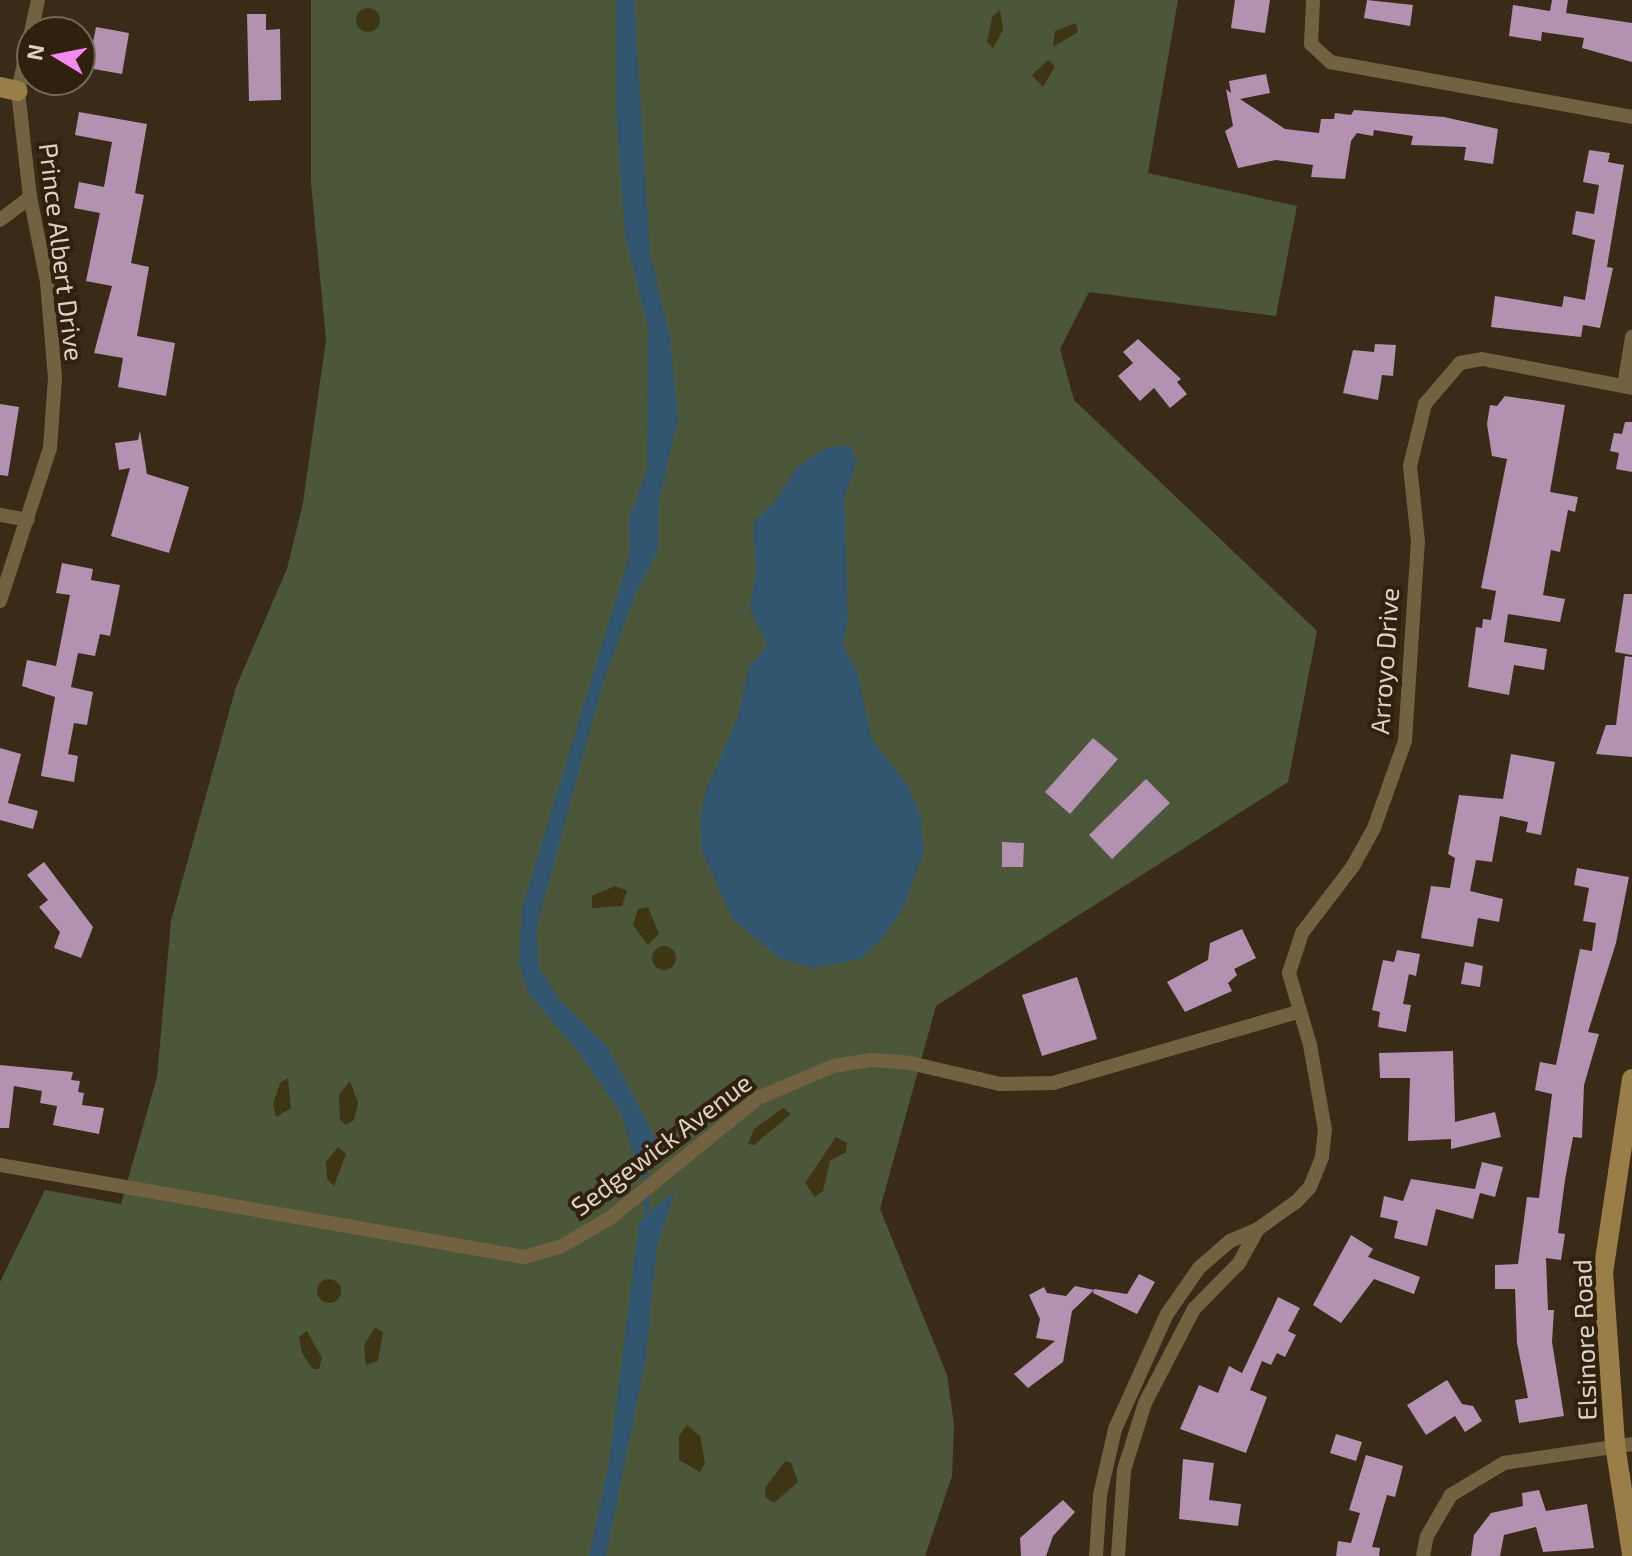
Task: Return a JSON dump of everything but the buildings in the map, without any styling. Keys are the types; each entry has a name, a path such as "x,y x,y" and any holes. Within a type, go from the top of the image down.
{"street":[{"name":"Prince Albert Drive","path":"0,601 50,448 55,378 47,282 9,89 38,0"},
{"path":"1313,0 1311,44 1330,62 1632,117"},
{"path":"0,220 30,197"},
{"name":"Arroyo Drive","path":"1096,1556 1100,1495 1115,1429 1141,1363 1199,1268 1230,1241 1258,1229 1310,1187 1322,1157 1325,1130 1310,1045 1289,973 1293,952 1353,866 1374,828 1405,741 1418,542 1410,466 1425,404 1460,363 1482,359 1628,387 1632,337"},
{"path":"0,515 28,520"},
{"name":"Sedgewick Avenue","path":"0,1165 515,1256 560,1247 657,1185 758,1098 833,1066 871,1060 910,1063 1000,1084 1053,1083 1298,1012"},
{"name":"Elsinore Road","path":"1632,1079 1603,1272 1624,1445 1632,1553"},
{"name":"Arroyo Drive","path":"1118,1556 1124,1470 1145,1403 1194,1309 1239,1263 1258,1229"},
{"path":"1423,1556 1427,1536 1451,1495 1504,1463 1624,1445"}],"green space":[{"path":"311,0 1178,0 1148,173 1297,206 1276,316 1089,292 1060,349 1074,400 1317,631 1288,782 936,1006 880,1209 947,1375 954,1424 952,1476 925,1556 0,1556 0,1282 45,1190 121,1204 157,1077 171,921 236,687 287,569 303,503 326,340 311,183"}],"sand":[{"path":"368,8 379,15 380,20 373,31 368,32 357,25 356,20 363,9"},
{"path":"1000,10 1003,30 993,48 987,42 992,17"},
{"path":"1076,23 1078,32 1053,47 1055,31"},
{"path":"1048,60 1055,66 1043,87 1032,75"},
{"path":"615,886 627,891 622,906 592,908 592,896"},
{"path":"648,907 659,934 648,945 633,925 638,909"},
{"path":"664,946 672,950 676,958 672,966 664,970 656,966 652,958 656,950"},
{"path":"288,1078 291,1108 276,1117 273,1104 280,1083"},
{"path":"350,1081 358,1103 354,1120 346,1125 340,1120 339,1095"},
{"path":"783,1108 791,1114 754,1145 748,1144 754,1129"},
{"path":"836,1137 847,1143 846,1152 830,1161 823,1191 815,1197 805,1183"},
{"path":"338,1147 346,1154 334,1186 327,1179 326,1162"},
{"path":"329,1279 337,1283 341,1291 337,1299 329,1303 321,1299 317,1291 321,1283"},
{"path":"375,1327 383,1332 378,1361 366,1365 364,1345"},
{"path":"307,1331 322,1358 319,1369 313,1369 302,1353 299,1337"},
{"path":"687,1425 700,1436 705,1463 700,1472 679,1460 679,1436"},
{"path":"785,1461 791,1463 798,1482 774,1503 766,1498 765,1488"}],"water":[{"path":"616,0 634,0 650,253 670,337 678,418 659,501 658,551 635,595 603,682 536,929 539,967 559,999 607,1046 666,1158 627,1171 633,1154 621,1114 581,1055 528,993 519,962 522,908 630,552 629,518 647,470 648,328 625,235 616,108"},
{"path":"850,445 857,461 844,498 848,616 843,646 858,674 872,740 908,786 920,814 924,852 903,908 881,940 860,959 813,968 779,958 732,918 702,851 700,817 706,790 739,714 748,669 767,645 750,609 756,571 753,522 774,503 798,466 825,448"},
{"path":"675,1190 657,1247 645,1362 606,1556 589,1556 609,1463 639,1222"}],"waterway":[{"path":"644,1159 647,1221"}]}
